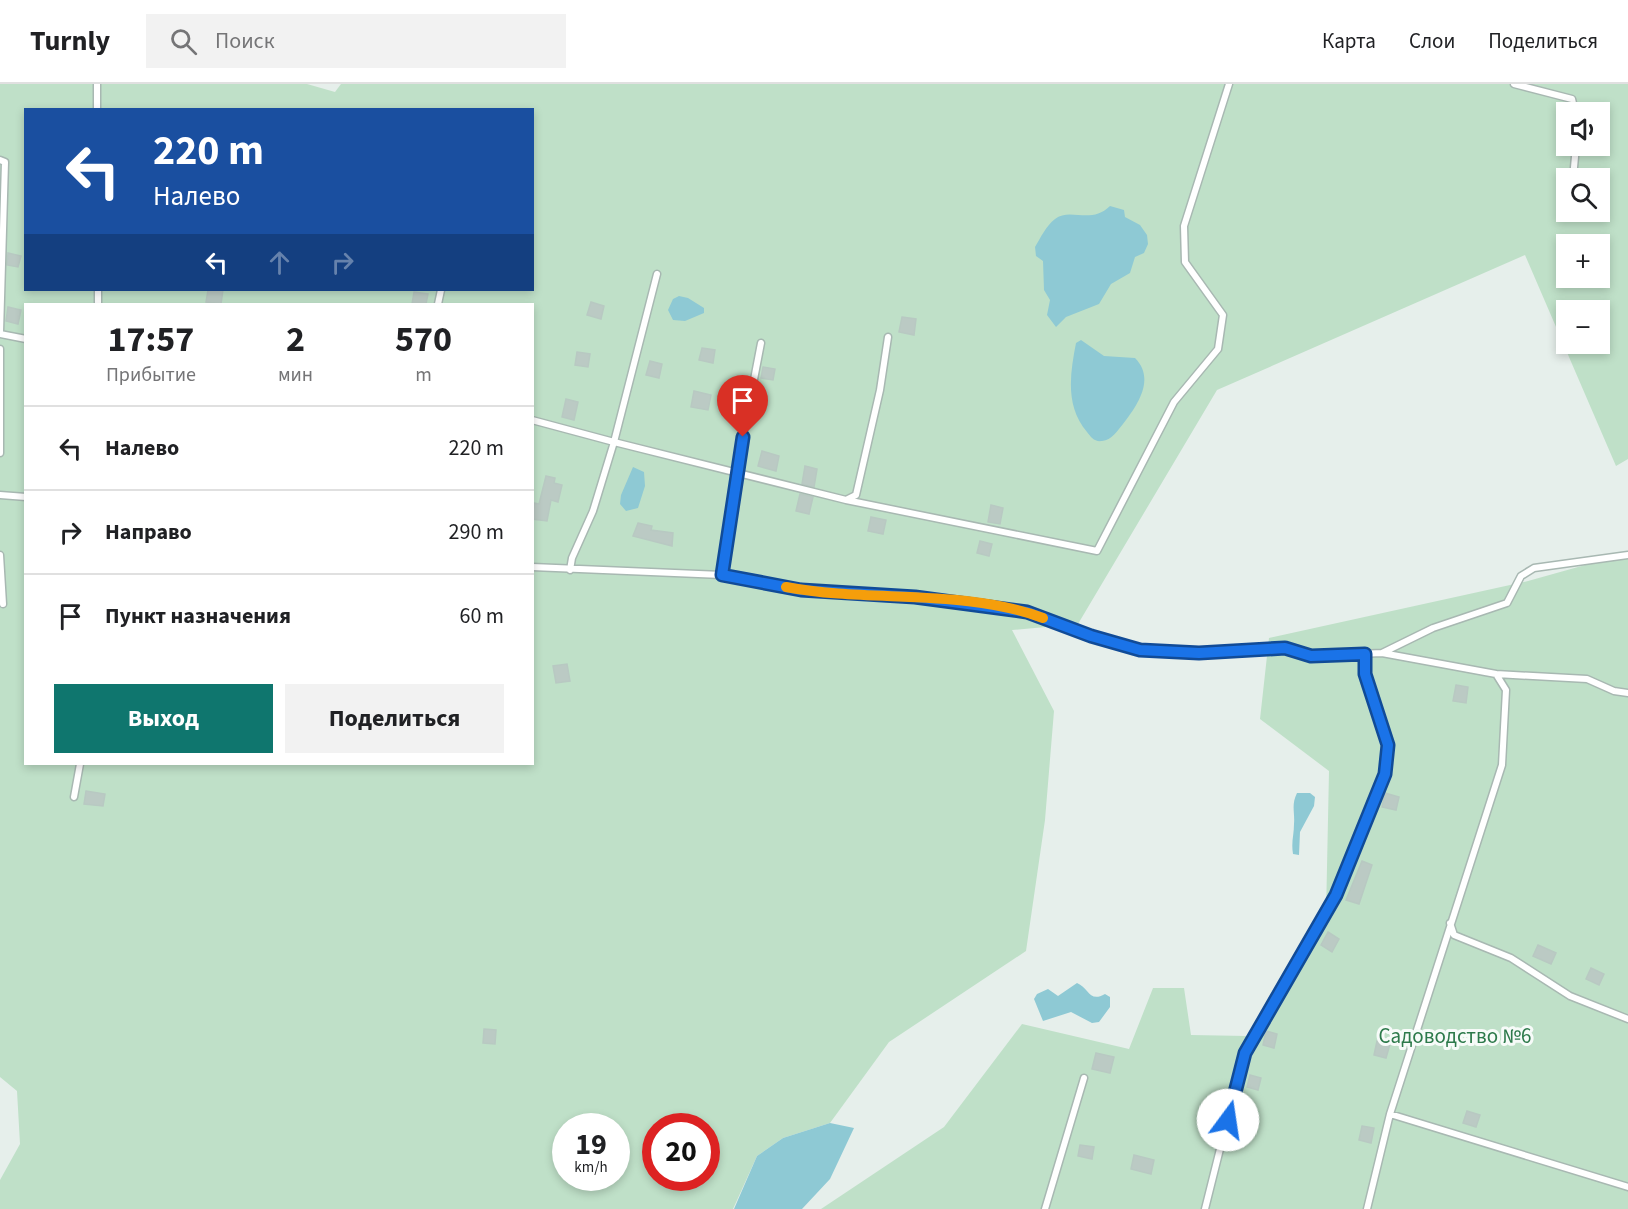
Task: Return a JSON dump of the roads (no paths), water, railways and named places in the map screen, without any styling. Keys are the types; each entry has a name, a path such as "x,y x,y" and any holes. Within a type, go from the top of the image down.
{"lane":[{"path":"97,108 98,84"},
{"path":"534,421 846,500 1097,551 1174,402 1218,349 1223,315 1185,262 1184,226 1229,84"},
{"path":"1514,84 1572,99 1573,102"},
{"path":"0,160 4,162 0,333 24,339"},
{"path":"570,570 572,558 593,511 614,442 657,274"},
{"path":"846,500 856,495 880,390 888,337"},
{"path":"722,575 736,473 761,343"},
{"path":"0,348 0,453"},
{"path":"0,495 24,497"},
{"path":"0,555 3,604"},
{"path":"1382,653 1433,627 1507,603 1521,576 1534,568 1628,555"},
{"path":"534,567 722,575 801,590 915,597 1027,612 1091,636 1140,650 1199,653 1285,648 1311,656 1382,653 1496,674 1587,679 1614,691 1628,693"},
{"path":"1205,1209 1245,1053 1336,895 1385,774 1388,745 1365,674 1365,654"},
{"path":"1367,1209 1390,1114 1502,765 1506,690 1496,674"},
{"path":"74,797 80,765"},
{"path":"1450,922 1454,935 1511,958 1570,996 1628,1019"},
{"path":"1045,1209 1084,1078"},
{"path":"1390,1114 1628,1187"}],"water":[{"path":"1110,206 1124,210 1125,217 1140,225 1147,235 1148,244 1144,253 1135,257 1130,273 1111,284 1099,304 1066,317 1056,327 1047,315 1050,300 1044,290 1043,261 1036,256 1035,247 1055,219 1067,215 1096,214"},
{"path":"679,296 688,298 704,308 704,313 685,321 673,320 668,310 673,299"},
{"path":"1081,340 1104,356 1135,358 1144,375 1142,392 1134,409 1111,437 1102,441 1097,441 1090,436 1080,422 1072,401 1072,366 1076,343"},
{"path":"633,467 644,472 645,486 638,508 626,511 620,504 621,495"},
{"path":"1297,793 1310,793 1315,797 1314,806 1300,832 1299,855 1293,854 1292,846 1294,805"},
{"path":"1077,983 1092,996 1105,994 1110,997 1110,1007 1099,1022 1092,1023 1071,1012 1043,1021 1034,999 1037,994 1048,989 1058,996"},
{"path":"830,1123 854,1128 830,1179 802,1209 734,1209 757,1156 783,1138"}],"park label":[{"name":"Садоводство №6","path":"1455,1036"}]}
